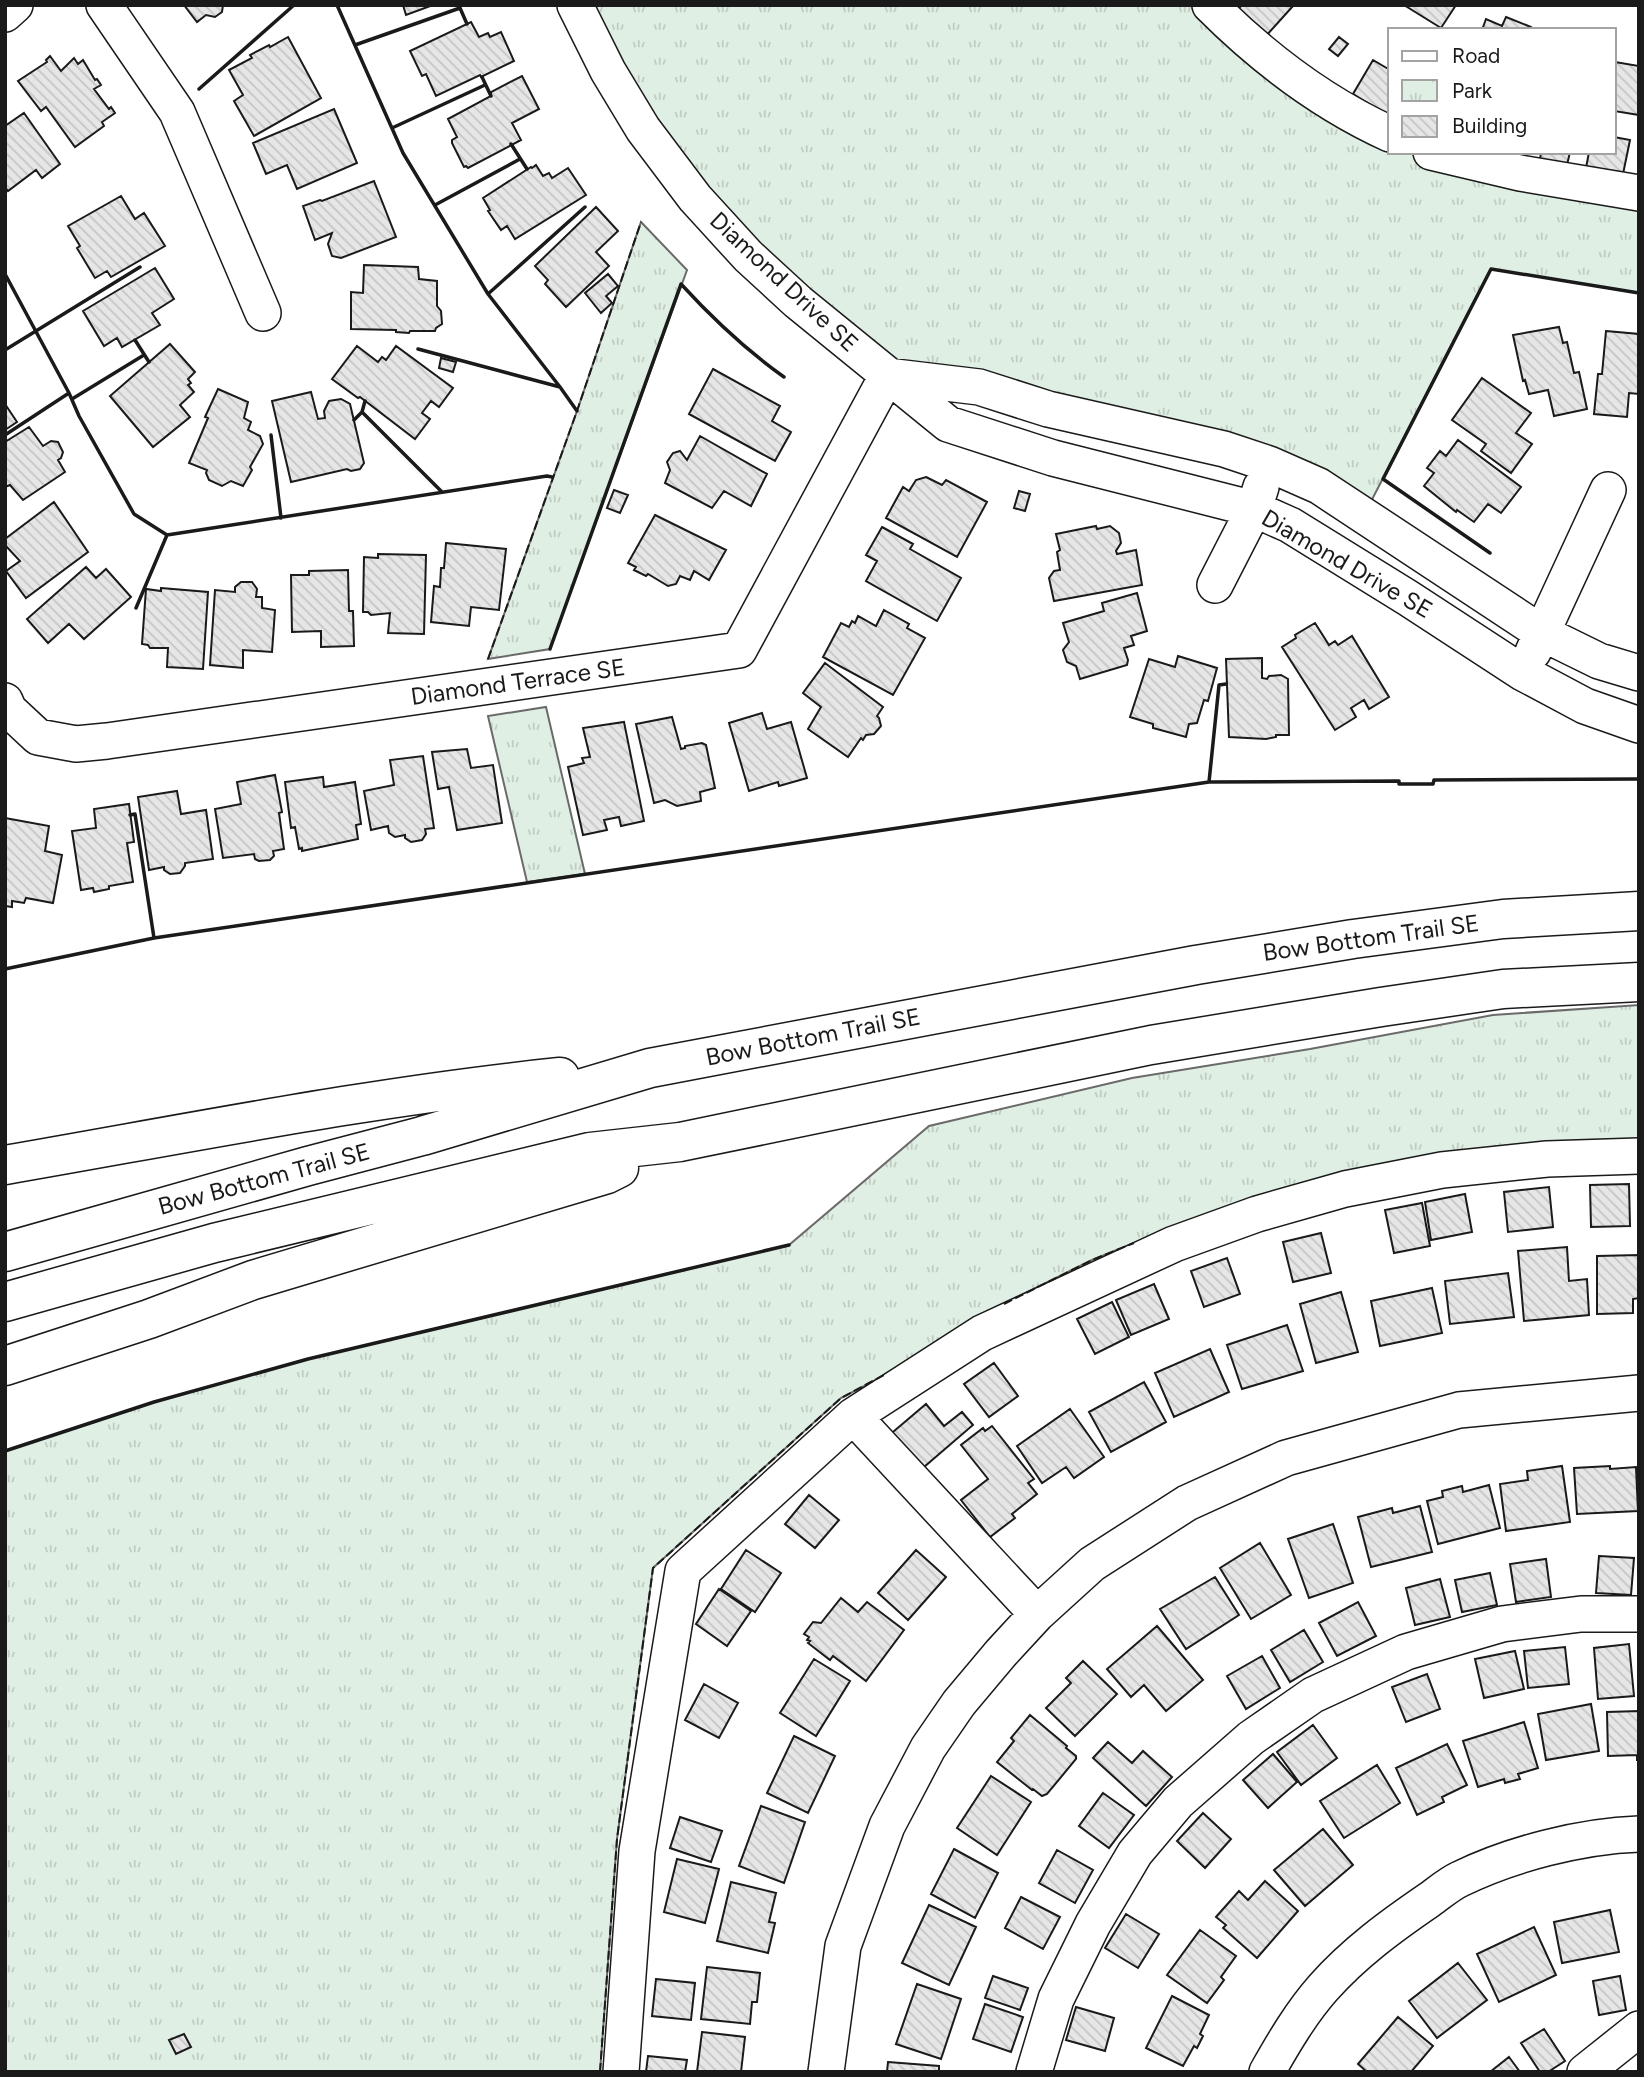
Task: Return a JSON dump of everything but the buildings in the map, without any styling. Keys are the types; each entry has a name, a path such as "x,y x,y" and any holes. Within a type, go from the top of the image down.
{"highway":[{"name":"Bow Bottom Trail SE","path":"5,1252 281,1173 422,1136 650,1068 1182,967 1353,939 1503,919 1639,911"},
{"name":"Bow Bottom Trail SE","path":"5,1302 214,1243 590,1152 680,1142 1164,1042 1503,989 1639,982"},
{"path":"5,1165 478,1085 650,1068"},
{"path":"5,1366 149,1319 253,1280 607,1174 680,1142"}],"street":[{"path":"5,13 15,5"},
{"path":"104,5 177,112 263,313"},
{"name":"Diamond Drive SE","path":"575,5 608,71 636,117 695,198 748,256 799,303 948,424 1053,458 1254,509 1290,525 1523,673 1585,706 1639,724"},
{"path":"1210,5 1262,53 1308,89 1361,121 1388,133"},
{"path":"1439,154 1520,173 1639,193"},
{"name":"Diamond Drive SE","path":"887,376 979,387 1048,409 1224,449 1269,464 1319,486 1542,633 1599,661 1639,673"},
{"name":"Diamond Terrace SE","path":"5,701 9,710 38,737 76,744 739,650 887,376"},
{"path":"1215,585 1254,509 1269,464"},
{"path":"1523,673 1608,490"},
{"path":"621,2072 637,1851 682,1571 853,1416 982,1333 1174,1244 1257,1214 1345,1189 1442,1170 1548,1159 1639,1156"},
{"path":"826,2072 843,1946 887,1825 928,1748 959,1703 1037,1614 1093,1564 1187,1503 1286,1458 1459,1410 1639,1393"},
{"path":"853,1416 1037,1614"},
{"path":"1034,2072 1056,1999 1093,1924 1135,1853 1178,1802 1251,1738 1313,1695 1406,1652 1502,1624 1581,1614 1639,1614"},
{"path":"1268,2072 1290,2032 1322,1989 1360,1951 1458,1879 1530,1852 1612,1835 1639,1834"},
{"path":"1585,2072 1639,2029"}],"green space":[{"path":"575,5 1210,5 1388,133 1388,154 1441,154 1639,193 1639,293 1491,269 1364,515 1319,486 887,376 748,256"},
{"path":"641,222 687,270 550,649 488,659 577,411"},
{"path":"546,707 585,874 527,882 488,716"},
{"path":"1639,1005 1639,1142 1186,1222 1092,1260 999,1306 841,1398 653,1568 617,1839 600,2072 5,2072 5,1451 154,1402 308,1359 789,1245 929,1126 1132,1078 1493,1015"}],"fence":[{"path":"488,659 641,222"},
{"path":"1004,1304 1092,1260 1134,1243"},
{"path":"600,2072 617,1839 653,1568 841,1398 884,1375"}],"wall":[{"path":"199,89 294,5"},
{"path":"337,5 403,153 488,294 577,411"},
{"path":"460,8 467,24"},
{"path":"355,45 460,8"},
{"path":"482,77 491,96"},
{"path":"392,128 485,85"},
{"path":"511,144 527,169"},
{"path":"435,205 520,159"},
{"path":"488,294 585,207"},
{"path":"5,350 140,267"},
{"path":"1490,553 1383,479 1491,269 1639,293"},
{"path":"5,274 134,514 167,535"},
{"path":"550,649 681,284 730,334 784,377"},
{"path":"135,340 149,362"},
{"path":"418,349 560,387"},
{"path":"72,399 144,355"},
{"path":"5,435 69,393"},
{"path":"354,420 362,412 365,401"},
{"path":"362,412 442,492"},
{"path":"271,435 281,518"},
{"path":"136,608 167,535 552,477"},
{"path":"1209,782 1219,685 1226,684"},
{"path":"5,969 154,938 1209,782 1399,781 1399,784 1433,784 1434,780 1639,779"},
{"path":"130,815 135,814 154,938"},
{"path":"5,1451 154,1402 308,1359 789,1245"}]}
